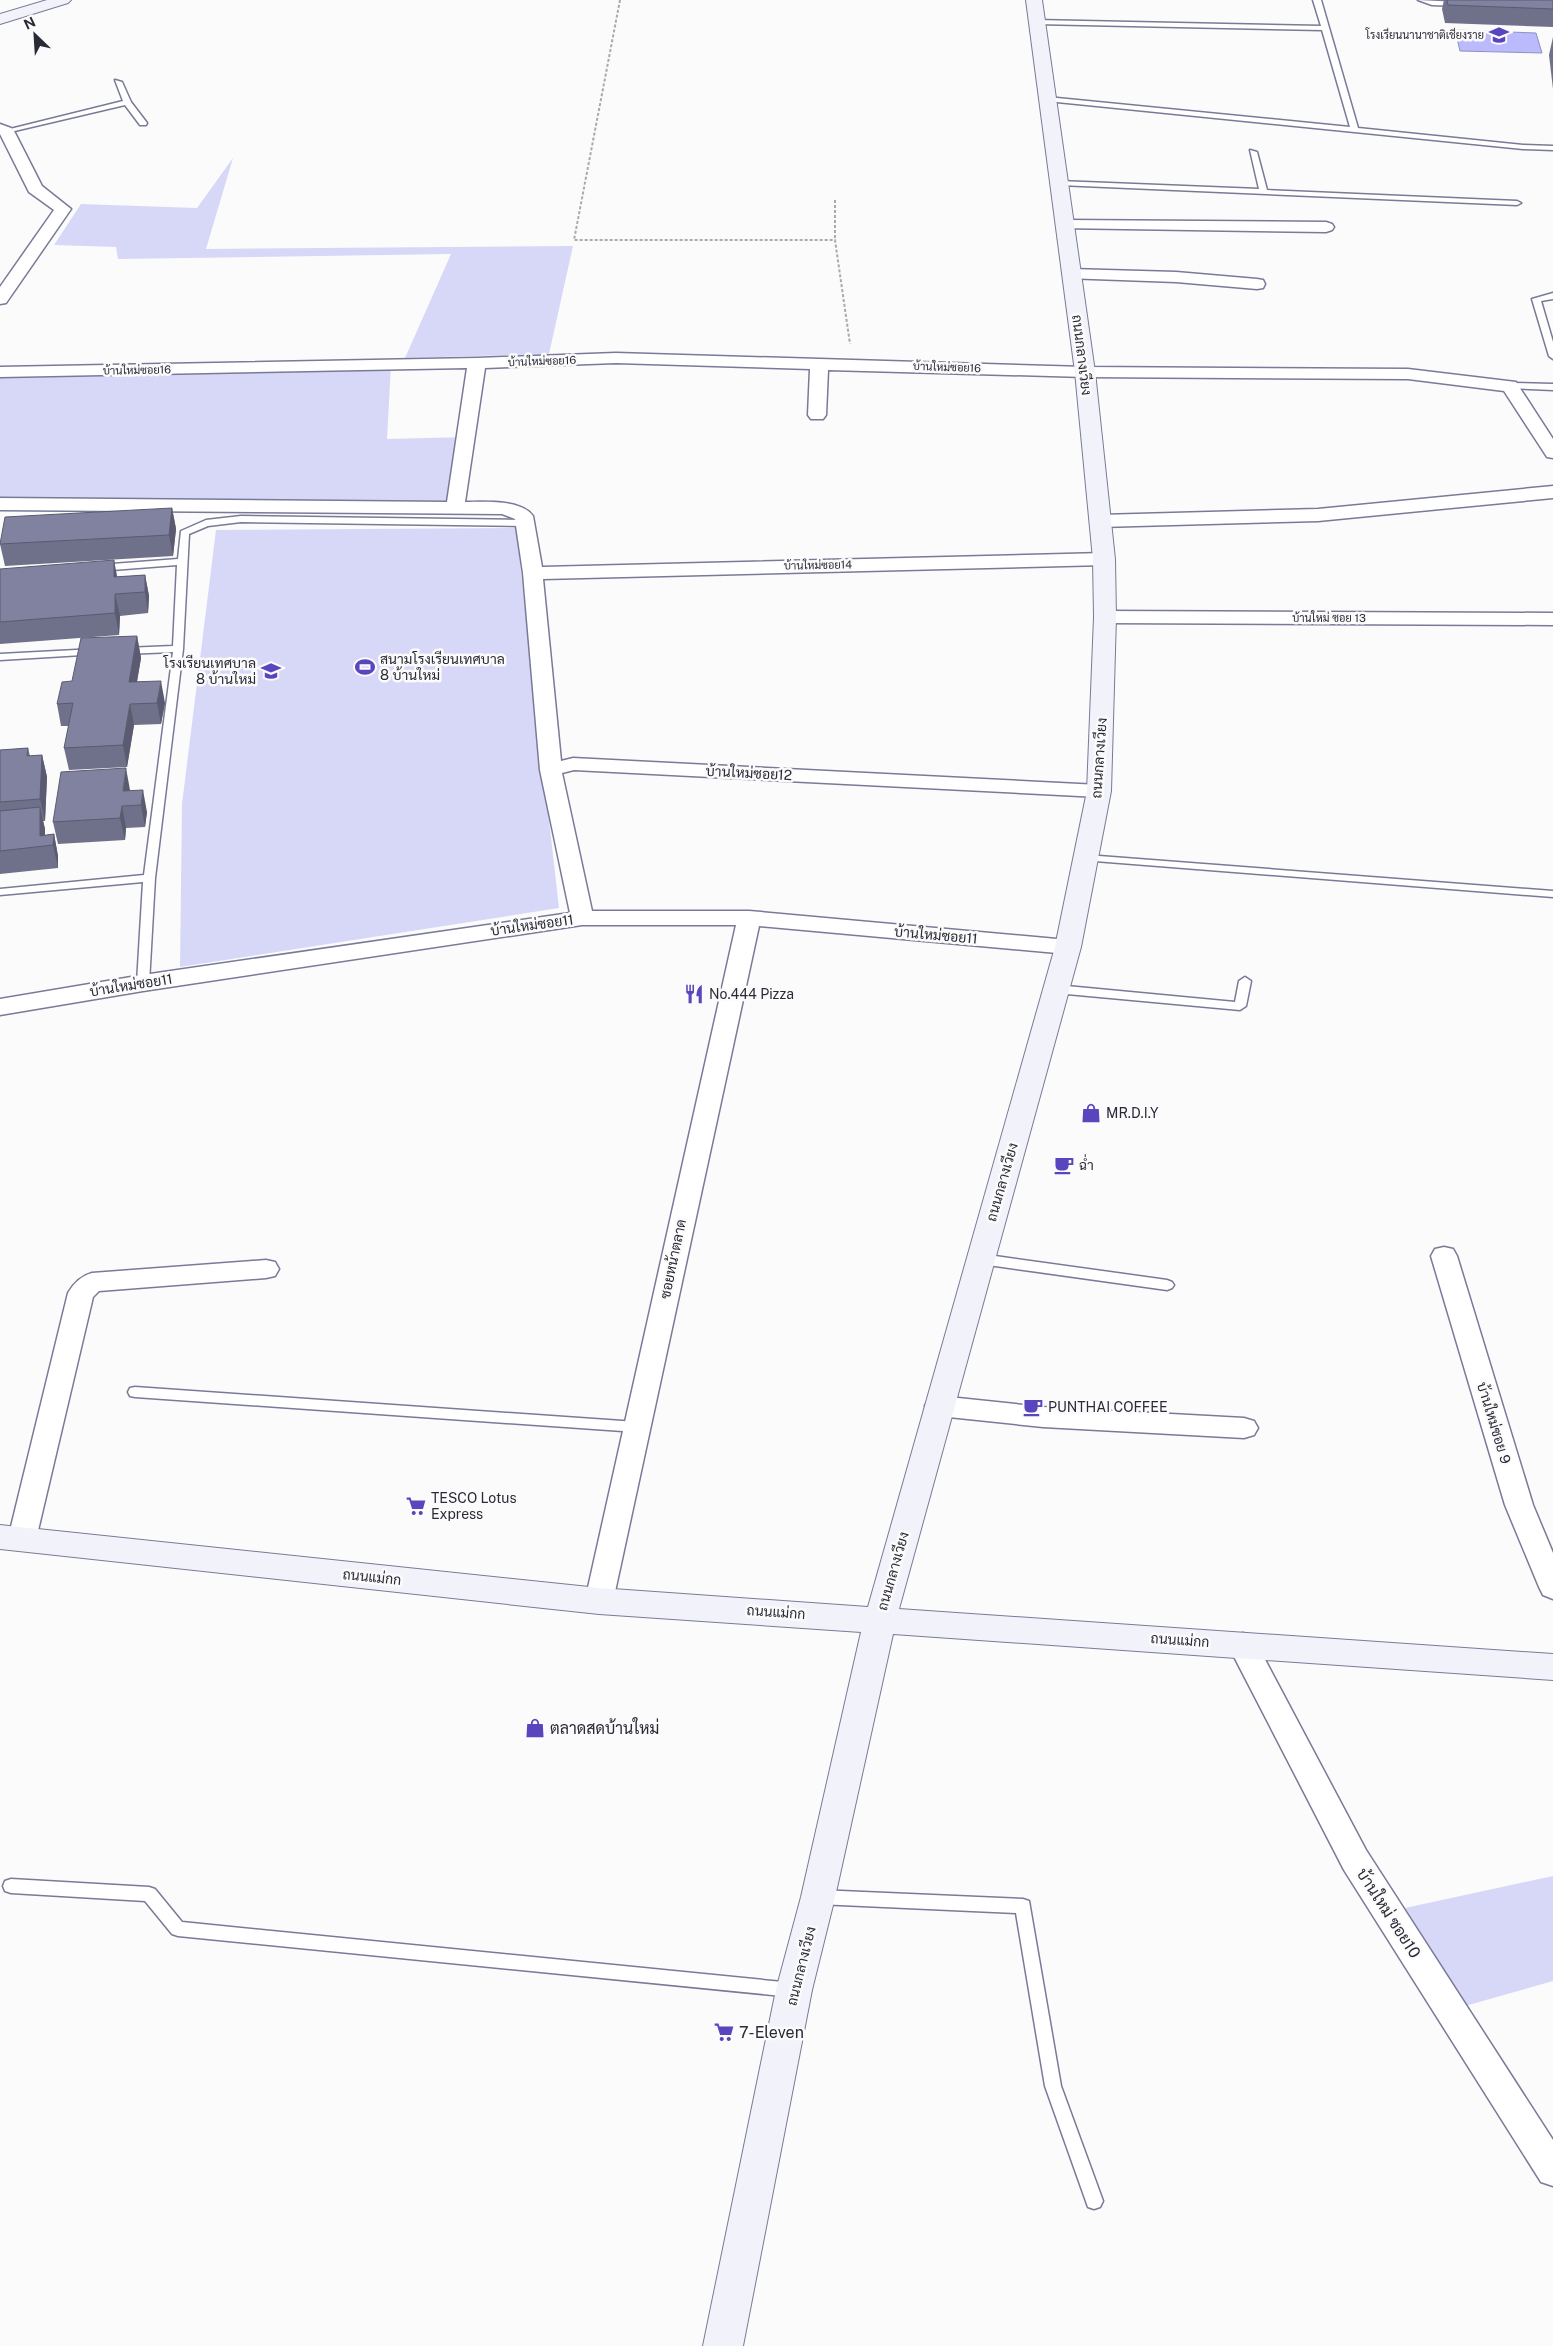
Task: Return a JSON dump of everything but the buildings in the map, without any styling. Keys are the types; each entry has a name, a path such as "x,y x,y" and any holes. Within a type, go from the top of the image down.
{"main road":[{"path":"0,19 51,2"},
{"name":"ถนนกลางเวียง","path":"723,2346 794,1990 818,1897 880,1619 1068,947 1099,791 1105,617 1104,558 1085,372 1035,11"},
{"name":"ถนนแม่กก","path":"11,1538 599,1601 1553,1667"}],"street":[{"path":"0,299 63,209 35,189 3,130"},
{"path":"1065,225 1326,227"},
{"path":"1072,274 1200,278 1257,284"},
{"name":"บ้านใหม่ซอย16","path":"0,372 478,363 616,358 1085,372 1408,374 1510,386"},
{"path":"456,508 478,363"},
{"path":"816,415 819,363"},
{"path":"1510,386 1553,453"},
{"path":"1100,521 1318,515 1553,492"},
{"path":"0,504 505,508 524,516 533,573 551,770 582,918"},
{"name":"บ้านใหม่ซอย14","path":"533,573 1104,558"},
{"name":"บ้านใหม่ ซอย 13","path":"1105,617 1553,618"},
{"name":"บ้านใหม่ซอย12","path":"551,770 573,764 1099,791"},
{"name":"บ้านใหม่ซอย11","path":"0,1007 143,983 582,918 749,918 1068,947"},
{"name":"ซอยหน้าตลาด","path":"599,1601 749,918"},
{"name":"บ้านใหม่ซอย 9","path":"1444,1256 1519,1505 1553,1587"},
{"path":"11,1538 81,1293 92,1282 266,1268"},
{"path":"939,1406 1044,1418 1244,1428"},
{"name":"บ้านใหม่ ซอย10","path":"1243,1645 1355,1860 1553,2170"}],"lane":[{"path":"1317,0 1354,128"},
{"path":"1422,0 1432,3 1471,5"},
{"path":"1035,11 1325,28"},
{"path":"118,82 127,102 143,123"},
{"path":"1048,99 1354,128 1523,147 1553,148"},
{"path":"3,130 127,102"},
{"path":"1253,152 1263,191"},
{"path":"1059,183 1517,203"},
{"path":"1553,296 1536,299 1553,356"},
{"path":"1510,386 1553,387"},
{"path":"143,983 149,878 178,649 181,562 184,534 206,523 241,518 525,523"},
{"path":"86,569 181,562"},
{"path":"0,657 178,649"},
{"path":"1086,858 1553,894"},
{"path":"0,892 149,878"},
{"path":"1056,989 1240,1006 1245,982"},
{"path":"981,1259 1167,1285"},
{"path":"135,1392 637,1427"},
{"path":"11,1886 149,1894 178,1929 794,1990"},
{"path":"818,1897 1023,1906 1053,2086 1094,2201"}],"path":[{"path":"620,0 574,240 835,240"},
{"path":"835,200 835,240 853,364"}],"shaded area":[{"path":"233,158 206,249 573,246 549,354 405,358 451,254 118,259 116,247 54,245 81,204 197,208"},
{"path":"391,365 387,439 466,437 455,508 0,505 0,372"},
{"name":"สนามโรงเรียนเทศบาล 8 บ้านใหม่","path":"516,528 559,908 180,967 182,804 216,530"},
{"path":"1553,1876 1553,1981 1465,2006 1405,1908"}],"water":[{"path":"1455,30 1536,33 1542,53 1460,51"}],"place":[{"name":"โรงเรียนนานาชาติเชียงราย","path":"1499,35"},
{"name":"สนามโรงเรียนเทศบาล 8 บ้านใหม่","path":"365,667"},
{"name":"โรงเรียนเทศบาล 8 บ้านใหม่","path":"271,671"},
{"name":"No.444 Pizza","path":"694,994"},
{"name":"MR.D.I.Y","path":"1091,1113"},
{"name":"ฉ่ำ","path":"1064,1165"},
{"name":"PUNTHAI COFFEE","path":"1033,1407"},
{"name":"TESCO Lotus Express","path":"416,1506"},
{"name":"ตลาดสดบ้านใหม่","path":"535,1728"},
{"name":"7-Eleven","path":"724,2032"}]}
